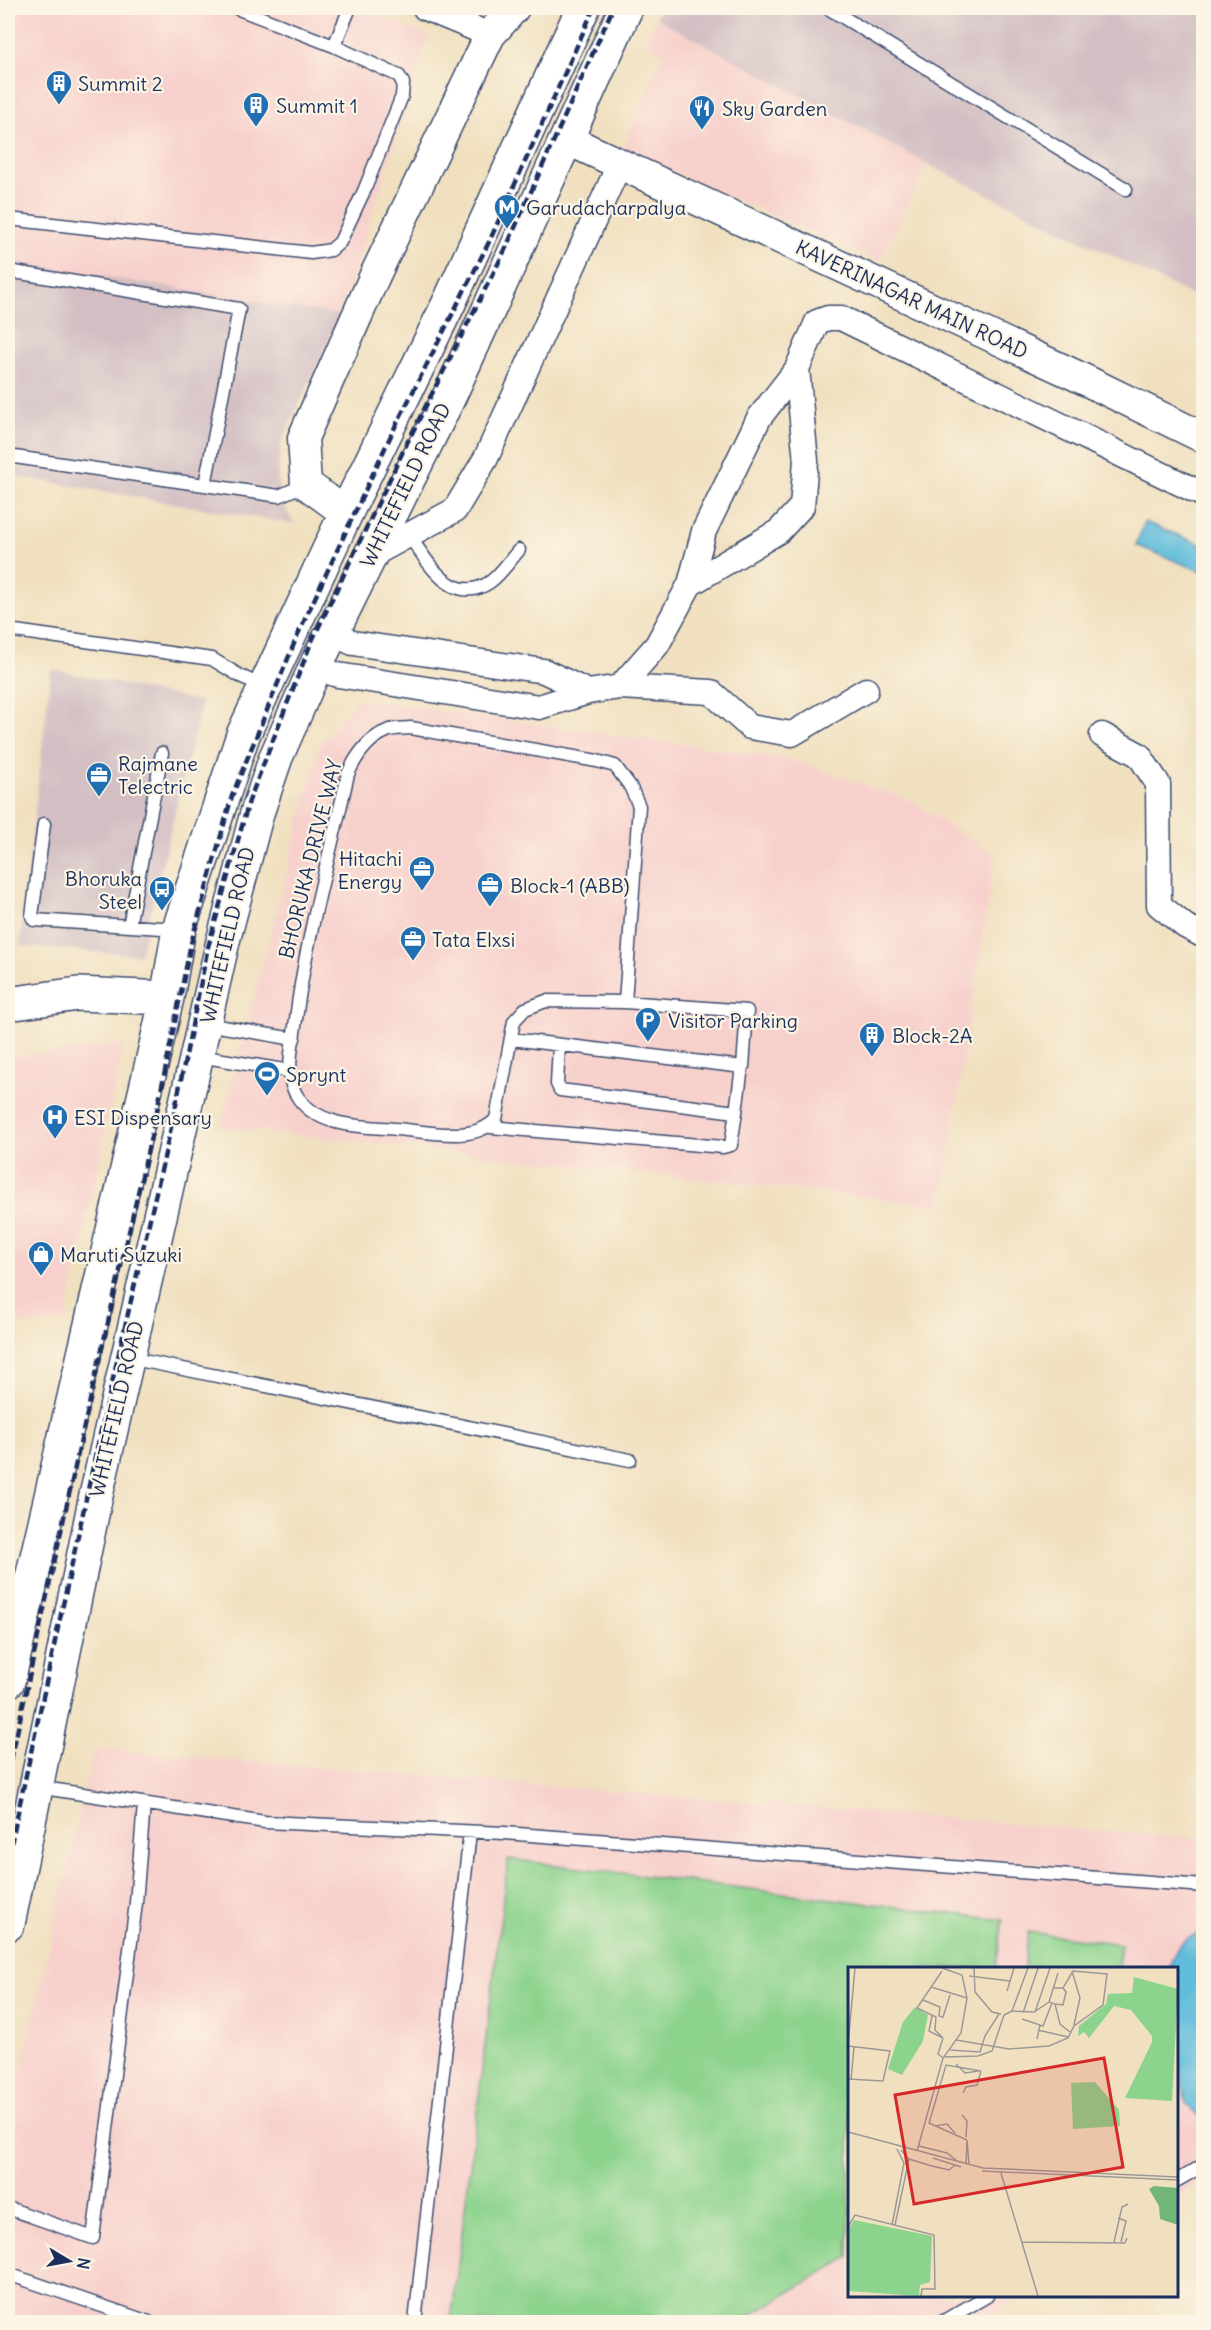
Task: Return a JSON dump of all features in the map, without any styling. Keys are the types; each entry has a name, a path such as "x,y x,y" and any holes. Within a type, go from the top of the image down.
{"main road":[{"name":"WHITEFIELD ROAD","path":"167,998 179,929 243,735 346,513 449,303 584,8"},
{"name":"WHITEFIELD ROAD","path":"8,1924 95,1500 223,941 250,837 276,758 315,668 448,399 626,8"},
{"path":"212,827 250,837"},
{"path":"8,1004 78,994 167,998 8,1681"}],"street":[{"path":"425,8 490,35"},
{"path":"346,513 306,484 303,438 380,264 490,35 514,8"},
{"name":"KAVERINAGAR MAIN ROAD","path":"566,139 1077,376 1203,438"},
{"path":"370,556 455,510 486,458 620,163"},
{"path":"620,687 657,645 690,584 704,531 759,418 797,369 817,322 828,318 842,318 1203,495"},
{"path":"690,584 779,531 802,506 806,461 797,369"},
{"path":"331,633 353,643 544,671 588,692"},
{"path":"315,668 338,675 539,707 588,692 620,687 711,692 750,727 792,734 866,690"},
{"path":"1102,735 1139,755 1158,784 1159,905 1185,926 1203,936"}],"lane":[{"path":"8,219 311,254 331,250 340,242 364,191 403,90 403,83 399,76 334,46 236,8"},
{"path":"334,46 350,8"},
{"path":"828,8 1126,189"},
{"path":"8,271 239,309 205,485"},
{"path":"8,456 279,496 306,484"},
{"path":"408,534 436,573 453,587 470,589 490,582 519,550"},
{"path":"8,630 212,658 240,676 264,687"},
{"name":"BHORUKA DRIVE WAY","path":"411,728 615,766 630,786 639,806 625,1002 747,1011 733,1141 731,1145 723,1148 490,1126 482,1131 471,1133 447,1133 350,1125 329,1120 314,1113 299,1099 292,1087 290,1071 294,1039 301,979 348,774 356,755 370,741 387,730 411,728"},
{"path":"129,926 162,753"},
{"path":"44,824 32,918 45,922 179,929"},
{"path":"490,1126 496,1119 501,1105 514,1021 525,1009 546,1001 625,1002"},
{"path":"205,1024 294,1039"},
{"path":"512,1039 742,1067"},
{"path":"559,1045 556,1084 560,1090 736,1112"},
{"path":"198,1056 290,1071"},
{"path":"128,1358 630,1460"},
{"path":"36,1787 265,1822 470,1832 1203,1886"},
{"path":"8,2208 93,2238 136,1903 144,1804"},
{"path":"414,2322 470,1832"},
{"path":"1178,2180 1203,2165"},
{"path":"8,2274 149,2322"},
{"path":"942,2322 984,2297"}],"shaded area":[{"path":"8,8 356,8 429,36 340,315 8,261"},
{"path":"660,8 1203,8 1203,301 927,164 656,18"},
{"path":"656,18 927,164 880,261 622,150 663,54 644,43"},
{"path":"8,261 340,315 281,443 279,496 294,524 8,475"},
{"path":"51,669 202,702 140,955 20,946"},
{"path":"357,699 788,759 911,801 995,855 941,1205 220,1127 319,747"},
{"name":"ESI Dispensary","path":"124,1044 65,1321 8,1326 8,1057"},
{"path":"94,1749 1203,1839 1203,2179 1178,2195 1178,1967 848,1967 848,2297 1020,2297 980,2322 8,2322 8,2130"}],"green space":[{"path":"508,1859 1003,1920 996,1967 848,1967 848,2258 739,2322 451,2322"},
{"path":"1028,1932 1121,1944 1118,1967 1024,1967"}],"water":[{"path":"1145,522 1203,545 1203,572 1136,545"},
{"path":"1204,1933 1203,2117 1186,2104 1179,2061 1181,2026 1178,2019 1178,1967 1169,1967 1180,1944"}],"railway":[{"path":"8,1774 82,1435 156,1115 191,943 232,796 298,634 392,433 489,242 594,8"},
{"path":"8,1858 99,1439 173,1119 208,947 249,801 311,643 408,441 505,250 613,8"}],"place":[{"name":"Summit 2","path":"59,106"},
{"name":"Summit 1","path":"256,128"},
{"name":"Sky Garden","path":"702,131"},
{"name":"Garudacharpalya","path":"507,230"},
{"name":"Rajmane Telectric","path":"99,798"},
{"name":"Hitachi Energy","path":"422,892"},
{"name":"Block-1 (ABB)","path":"490,908"},
{"name":"Bhoruka Steel","path":"162,912"},
{"name":"Tata Elxsi","path":"413,962"},
{"name":"Visitor Parking","path":"648,1043"},
{"name":"Block-2A","path":"872,1058"},
{"name":"Sprynt","path":"267,1097"},
{"name":"ESI Dispensary","path":"55,1140"},
{"name":"Maruti Suzuki","path":"41,1277"}]}
